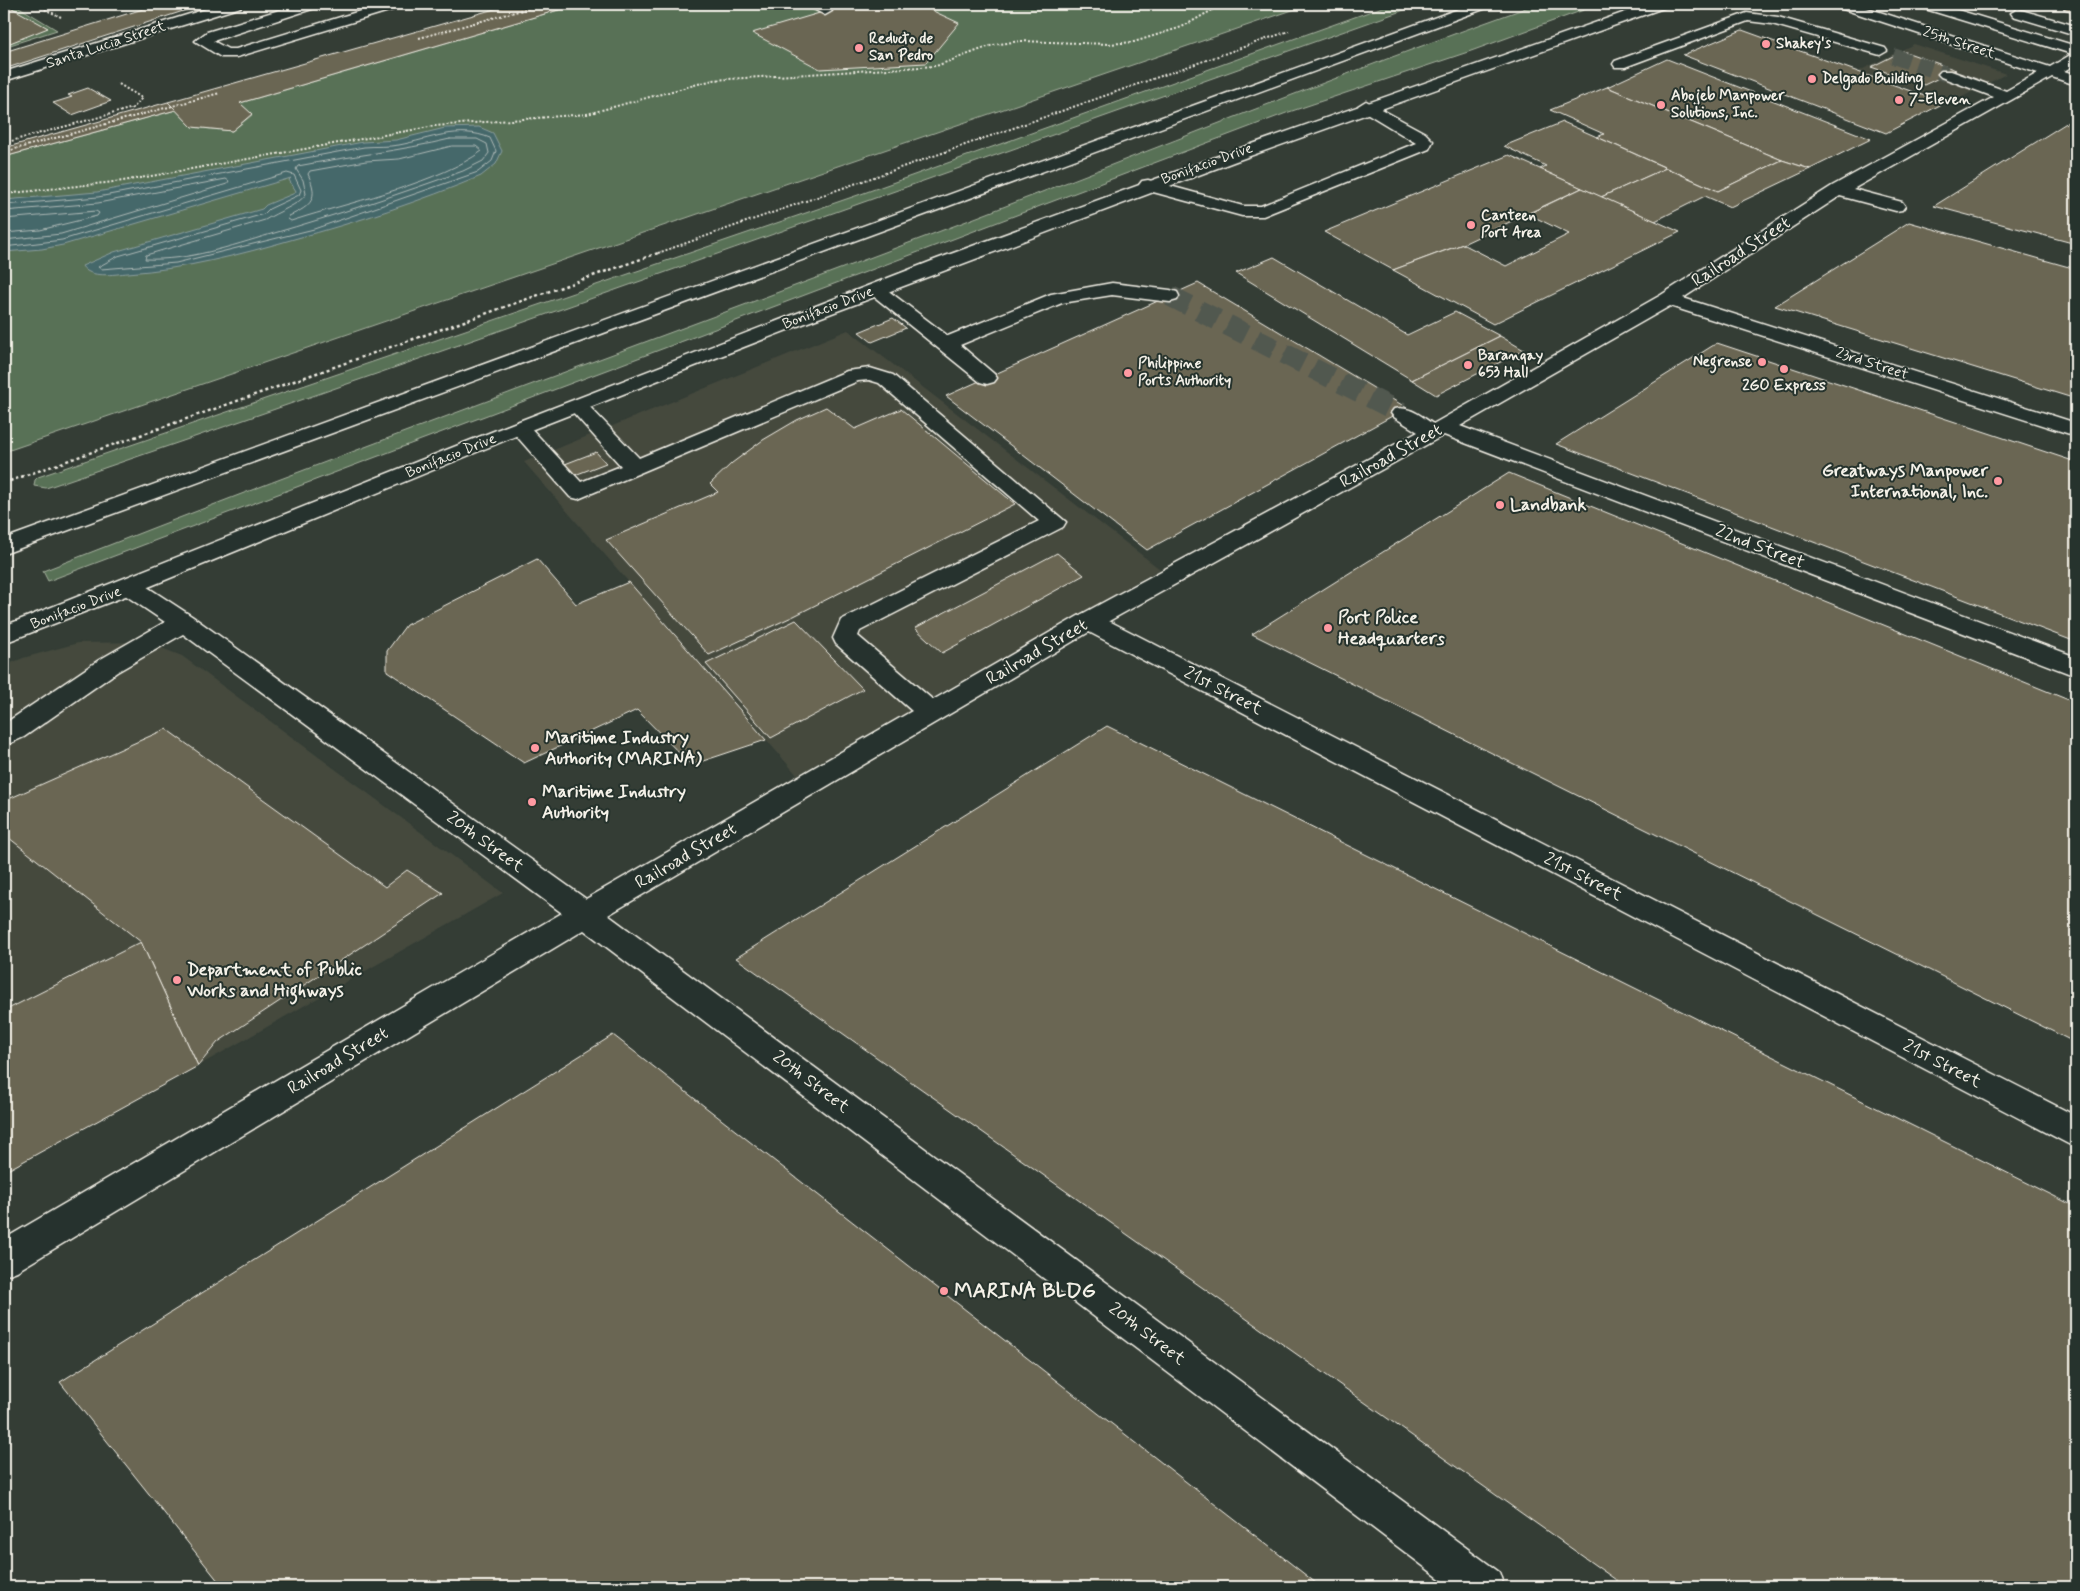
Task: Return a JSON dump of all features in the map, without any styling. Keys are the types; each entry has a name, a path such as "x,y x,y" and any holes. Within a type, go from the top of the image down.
{"main road":[{"name":"Santa Lucia Street","path":"4,78 236,4"},
{"path":"312,4 212,35 202,41 226,54 237,53 397,4"},
{"path":"810,4 825,11"},
{"path":"4,547 1484,4"},
{"name":"Bonifacio Drive","path":"4,635 130,587 520,428 1148,185 1366,106 1661,4"},
{"name":"25th Street","path":"1842,4 2076,80"},
{"name":"25th Street","path":"1924,4 2076,51"},
{"path":"2003,9 2076,31"},
{"path":"1620,64 1748,17 1773,20 1892,47 1916,29"},
{"name":"Railroad Street","path":"4,1259 586,914 1089,621 1438,430 1668,299 1838,190 2076,58"},
{"path":"1946,74 2006,96"},
{"path":"1148,185 1242,211 1263,211 1423,146 1426,142 1419,136 1366,106"},
{"path":"1838,190 1896,206"},
{"path":"946,344 1058,298 1112,288 1170,296"},
{"path":"875,290 987,378"},
{"name":"23rd Street","path":"1668,299 2076,430"},
{"path":"520,428 578,492 854,375 870,374 886,379 1055,522 850,626 845,638 932,714"},
{"path":"578,406 616,449 636,467"},
{"name":"22nd Street","path":"1401,413 1438,430 2076,667"},
{"name":"20th Street","path":"130,587 184,623 586,914 1484,1587"},
{"name":"21st Street","path":"1089,621 2076,1134"},
{"path":"4,736 39,715 133,650 184,623"}],"path":[{"path":"4,194 122,181 427,127 587,114 713,80 763,75 936,66 993,45 1020,41 1109,44 1134,42 1182,27 1223,4"},
{"path":"4,483 1290,30"},
{"path":"4,144 133,108 142,98 111,80"}],"shaded area":[{"path":"1914,44 2006,74 1951,103 1859,71"},
{"path":"848,330 1160,569 797,775 524,462"},
{"name":"Department of Public Works and Highways","path":"146,642 182,656 503,893 198,1066 4,1172 4,666 23,658 78,643"}],"green space":[{"path":"4,4 14,4 57,30 4,47"},
{"path":"579,4 1310,4 4,452 4,157 176,110 192,127 232,131 252,115 240,103"},
{"path":"1391,4 1421,4 391,369 46,488 34,486 35,480 38,477 861,194"},
{"path":"1537,4 1600,4 1471,51 1289,112 48,581 43,571 386,439 959,224 1320,84"}],"water":[{"path":"479,127 493,133 502,151 496,164 481,176 389,210 253,250 191,265 149,271 103,275 91,273 82,266 114,252 262,209 266,205 295,193 296,191 289,180 291,178 63,245 4,252 4,200 97,192 363,142 396,140 445,128"}],"building":[{"path":"5,4 48,28 5,45"},
{"path":"159,4 205,4 4,69 4,52"},
{"path":"512,4 579,4 240,103 252,114 232,131 192,127 168,102"},
{"name":"Reducto de San Pedro","path":"850,4 918,4 959,23 926,63 820,69 752,33"},
{"path":"2076,4 2076,13 2063,9"},
{"name":"Delgado Building","path":"1742,30 1944,103 1886,133 1683,55"},
{"path":"1903,51 1956,70 1924,85 1871,67"},
{"path":"1667,59 1871,139 1810,169 1782,160 1607,87"},
{"path":"1607,87 1782,160 1718,191 1597,137 1604,134 1550,110"},
{"path":"88,88 111,101 72,115 53,103 72,97 68,95"},
{"path":"168,102 176,110 4,157 4,148"},
{"path":"2076,117 2076,244 1934,206"},
{"path":"1563,122 1666,168 1601,197 1540,169 1546,166 1504,146"},
{"path":"1509,155 1582,188 1463,244 1393,270 1324,232"},
{"path":"1782,160 1810,169 1730,207 1705,196 1655,221 1601,197 1666,168 1718,191"},
{"path":"1582,188 1680,232 1493,324 1393,270 1463,244 1506,266 1569,234 1528,214"},
{"path":"1909,222 2076,269 2076,399 1775,306"},
{"path":"1274,257 1407,335 1455,312 1500,336 1412,380 1236,273"},
{"path":"1198,283 1407,408 1147,550 946,396"},
{"path":"893,318 906,328 872,342 859,332"},
{"name":"Barangay 653 Hall","path":"1500,336 1524,350 1436,395 1412,380"},
{"path":"1717,343 2076,462 2076,642 1556,444"},
{"path":"826,407 855,429 901,409 1015,504 794,616 709,655 606,540 718,492 710,484 732,463 763,440 797,420"},
{"path":"596,452 606,463 575,475 565,464"},
{"path":"1509,473 2076,703 2076,1043 1252,634"},
{"path":"1057,553 1084,575 942,653 915,628"},
{"path":"537,559 576,604 629,582 766,740 691,765 637,710 524,763 387,671 387,651 406,625"},
{"path":"796,620 863,689 771,738 706,664"},
{"path":"1107,726 2076,1207 2076,1587 1626,1587 736,958"},
{"path":"166,729 385,887 407,870 443,893 218,1042 198,1066 141,942 4,834 4,801"},
{"path":"141,942 198,1066 4,1172 4,1011"},
{"path":"613,1035 1321,1587 223,1587 60,1382"}],"tunnel":[{"path":"1893,56 1946,74"},
{"path":"1170,296 1401,413"}],"place":[{"name":"Shakey's","path":"1766,44"},
{"name":"Reducto de San Pedro","path":"859,48"},
{"name":"Delgado Building","path":"1812,79"},
{"name":"7-Eleven","path":"1899,100"},
{"name":"Abojeb Manpower Solutions, Inc.","path":"1661,105"},
{"name":"Canteen Port Area","path":"1471,225"},
{"name":"Negrense","path":"1762,362"},
{"name":"Barangay 653 Hall","path":"1468,365"},
{"name":"2GO Express","path":"1784,369"},
{"name":"Philippine Ports Authority","path":"1128,373"},
{"name":"Greatways Manpower International, Inc.","path":"1998,481"},
{"name":"Landbank","path":"1500,505"},
{"name":"Port Police Headquarters","path":"1328,628"},
{"name":"Maritime Industry Authority (MARINA)","path":"535,748"},
{"name":"Maritime Industry Authority","path":"532,802"},
{"name":"Department of Public Works and Highways","path":"177,980"},
{"name":"MARINA BLDG","path":"944,1291"}]}
